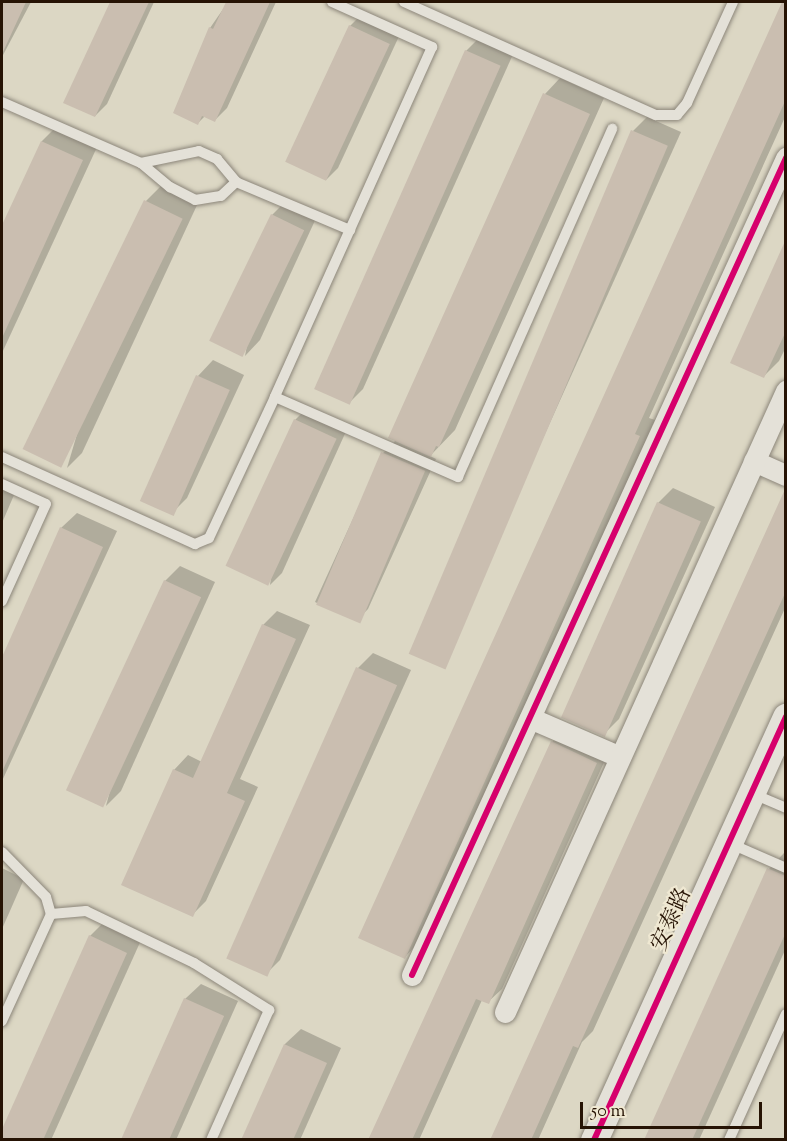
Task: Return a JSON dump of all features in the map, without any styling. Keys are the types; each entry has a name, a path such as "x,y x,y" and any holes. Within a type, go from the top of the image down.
{"street":[{"path":"412,975 786,158"},
{"path":"506,1012 786,391"},
{"path":"754,461 786,475"},
{"name":"安泰路","path":"594,1140 786,716"},
{"path":"530,718 620,757"}],"lane":[{"path":"2,457 195,544 209,538 432,47 332,2"},
{"path":"404,2 656,114 666,115 677,115 687,103 733,2"},
{"path":"2,102 141,163 170,187 195,200 221,196 236,182"},
{"path":"275,397 458,477 612,129"},
{"path":"141,163 199,152 218,159 236,182 350,230"},
{"path":"2,484 46,504 2,601"},
{"path":"751,793 786,808"},
{"path":"728,843 786,868"},
{"path":"2,852 46,897 51,914 2,1021"},
{"path":"51,914 86,911 194,963 269,1010 211,1140"},
{"path":"729,1140 786,1014"}],"building":[{"path":"2,2 26,2 2,54"},
{"path":"110,2 149,2 95,117 63,103"},
{"path":"226,2 270,2 215,122 202,116 198,125 173,113 209,27 213,29"},
{"path":"782,2 786,2 786,99 635,434 640,436 405,959 358,938"},
{"path":"349,25 390,44 326,181 285,162"},
{"path":"465,50 501,66 350,405 314,389"},
{"path":"543,93 590,114 439,447 436,446 431,457 388,438"},
{"path":"631,130 668,146 445,669 409,654"},
{"path":"41,141 83,160 2,338 2,225"},
{"path":"144,200 183,219 61,468 23,449"},
{"path":"271,214 304,230 242,357 209,341"},
{"path":"786,239 786,331 764,378 730,363"},
{"path":"196,375 230,390 174,516 140,501"},
{"path":"294,419 337,439 268,586 226,566"},
{"path":"381,452 425,471 360,624 316,605"},
{"path":"786,487 786,591 578,1048 573,1046 531,1140 490,1140"},
{"path":"657,502 701,522 605,737 561,718"},
{"path":"60,527 103,547 2,772 2,657"},
{"path":"164,580 201,597 103,808 66,790"},
{"path":"262,624 296,639 227,793 245,801 193,917 121,885 173,769 193,778"},
{"path":"356,667 397,685 267,977 226,958"},
{"path":"551,741 597,763 489,1004 476,999 412,1140 368,1140"},
{"path":"767,868 786,876 786,932 692,1140 644,1140"},
{"path":"89,935 127,953 43,1140 2,1140 2,1129"},
{"path":"184,998 224,1016 169,1140 121,1140"},
{"path":"284,1044 327,1063 293,1140 241,1140"}],"cycle path":[{"path":"412,975 786,158"},
{"path":"594,1140 786,716"}]}
